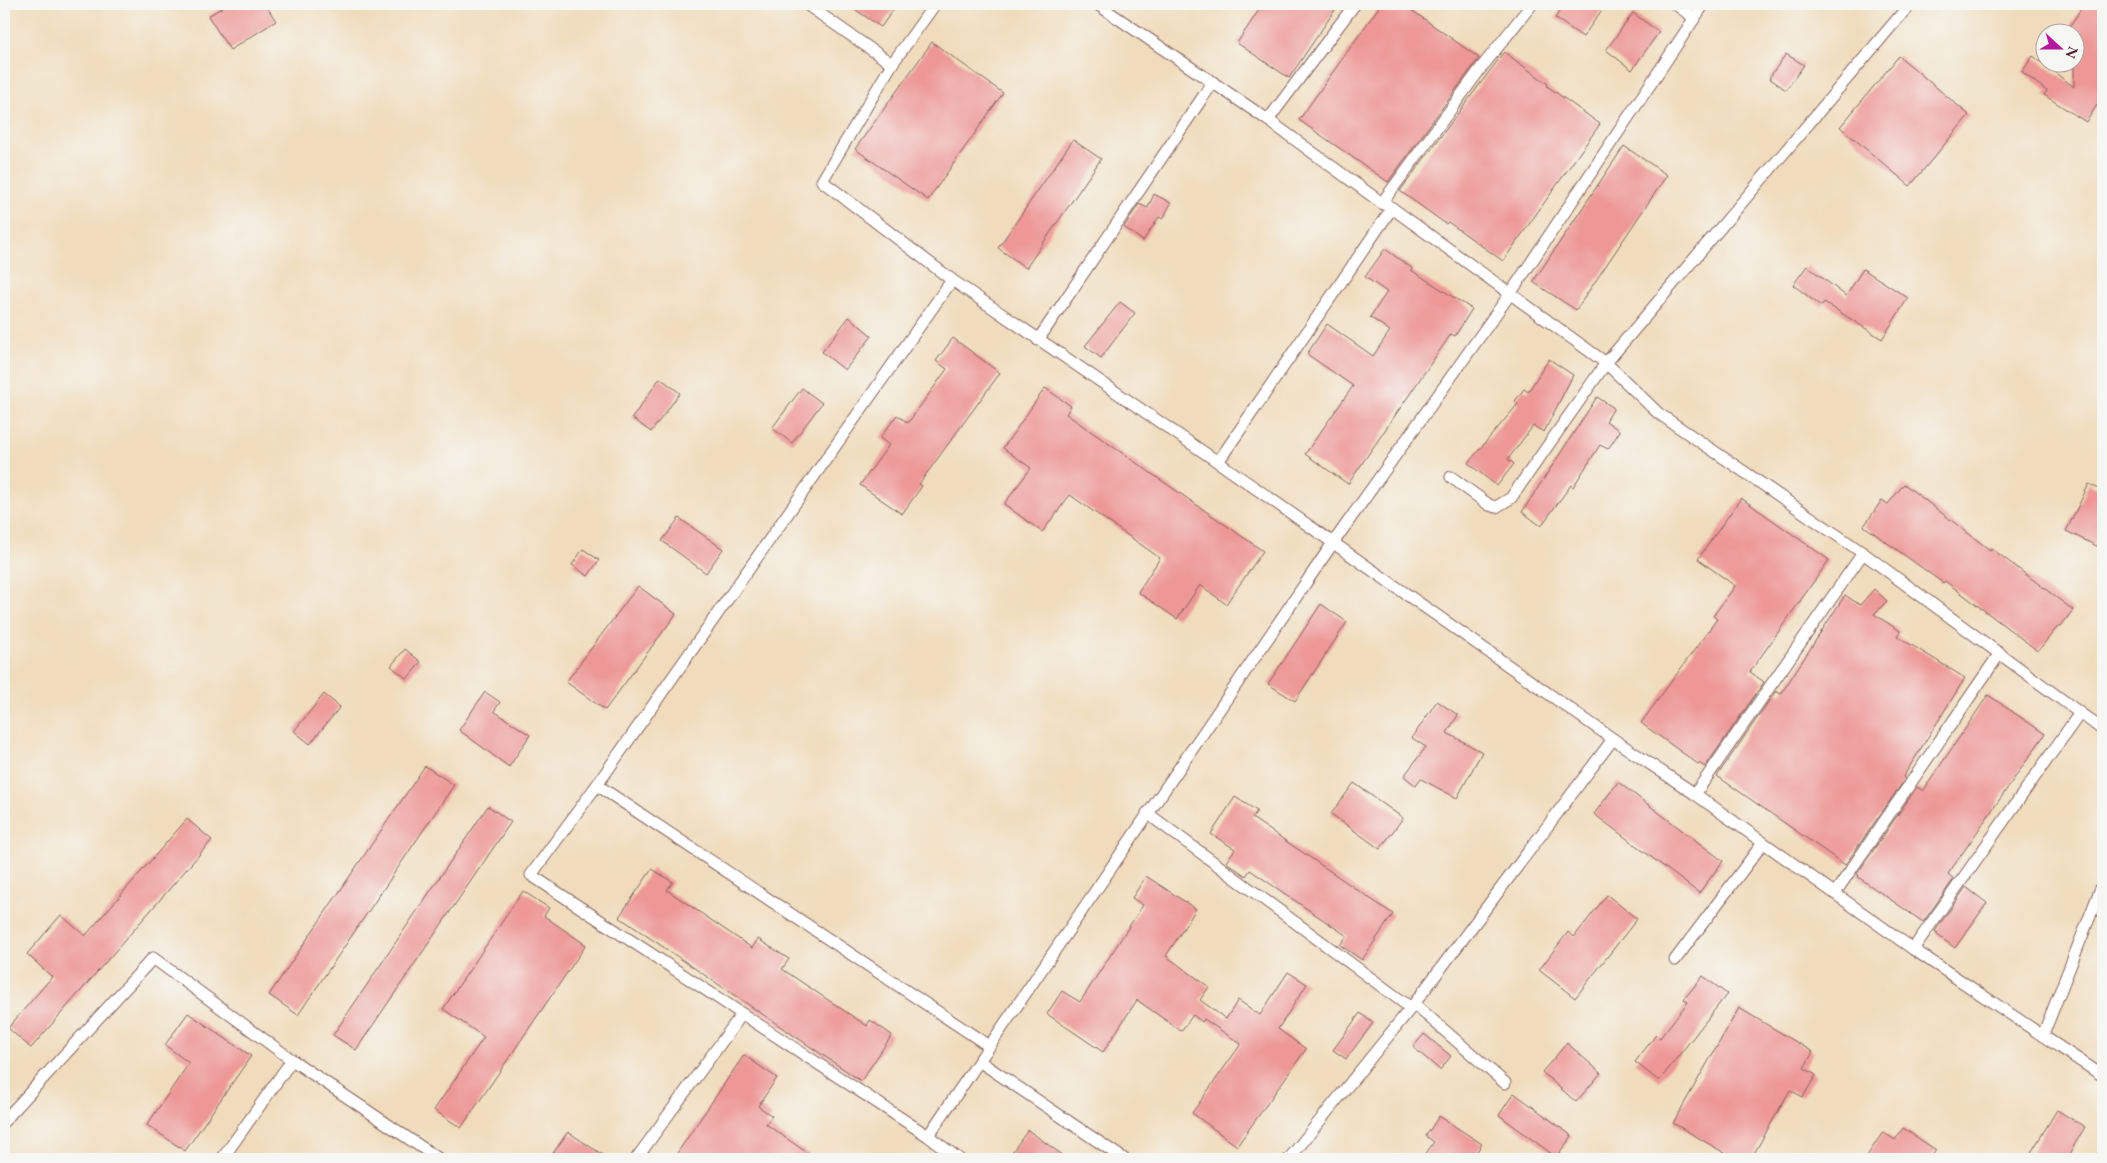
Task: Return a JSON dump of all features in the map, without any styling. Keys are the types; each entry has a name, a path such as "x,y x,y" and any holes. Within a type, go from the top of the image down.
{"lane":[{"path":"806,4 892,64"},
{"path":"935,4 892,64 822,181 952,280 1218,462 1913,948 2103,1076"},
{"path":"1097,4 1268,120 1606,363 1658,413 1863,553 2103,730"},
{"path":"1268,120 1355,4"},
{"path":"1218,462 1387,205 1481,68 1532,4"},
{"path":"1674,4 1693,17"},
{"path":"928,1136 1333,543 1510,294 1693,17 1704,4"},
{"path":"1450,477 1489,505 1496,507 1504,504 1511,498 1606,363 1910,4"},
{"path":"1038,340 1212,82"},
{"path":"952,280 597,785 531,875 928,1136 959,1159"},
{"path":"1695,794 1863,553"},
{"path":"1836,893 2000,653"},
{"path":"1913,948 2080,713"},
{"path":"1289,1159 1412,1006 1613,739"},
{"path":"597,785 989,1046"},
{"path":"1147,813 1412,1006 1504,1082"},
{"path":"1675,960 1763,843"},
{"path":"2043,1035 2103,883"},
{"path":"4,1121 153,958 292,1060 439,1159"},
{"path":"636,1159 742,1014"},
{"path":"222,1159 292,1060"},
{"path":"979,1061 1124,1159"}],"building":[{"path":"228,4 265,4 276,21 230,50 208,16"},
{"path":"847,4 897,4 881,27"},
{"path":"1263,4 1339,4 1289,78 1237,43"},
{"path":"1381,4 1403,4 1479,58 1388,182 1299,120"},
{"path":"1565,4 1606,4 1583,37 1555,18"},
{"path":"2084,4 2103,4 2103,96 2086,122 2044,95 2047,91 2022,72 2033,56 2034,72 2054,72 2074,87 2074,72 2084,72 2084,22 2072,22"},
{"path":"1633,13 1659,32 1632,70 1606,50"},
{"path":"932,42 1003,93 928,200 855,149"},
{"path":"1504,52 1600,124 1503,261 1400,191"},
{"path":"1786,54 1804,65 1786,90 1769,78"},
{"path":"1899,56 1969,115 1910,186 1840,127"},
{"path":"1073,140 1101,159 1026,268 998,248"},
{"path":"1624,146 1667,175 1576,310 1533,282"},
{"path":"1154,194 1171,203 1163,219 1159,217 1143,241 1124,227 1139,204 1148,208"},
{"path":"1385,249 1413,269 1411,270 1472,309 1455,336 1451,334 1348,484 1305,454 1353,386 1307,354 1327,324 1373,356 1390,331 1370,317 1387,292 1365,277"},
{"path":"1807,266 1846,296 1863,269 1908,298 1882,339 1824,302 1821,306 1793,285"},
{"path":"1120,302 1135,313 1101,358 1085,346"},
{"path":"849,317 872,336 845,370 822,352"},
{"path":"953,338 1000,373 919,484 922,486 902,514 860,485 889,445 880,438 897,415 908,423 947,369 936,361"},
{"path":"1549,359 1573,375 1544,432 1533,426 1508,459 1514,464 1497,486 1468,463 1518,404 1515,401 1524,389 1528,392"},
{"path":"660,378 680,393 651,432 632,418"},
{"path":"802,388 822,403 792,443 772,428"},
{"path":"1045,388 1071,406 1066,414 1263,551 1226,604 1200,585 1177,619 1138,592 1160,558 1070,495 1042,532 1004,504 1031,468 1003,448"},
{"path":"1597,397 1614,408 1606,421 1620,431 1608,449 1600,445 1573,487 1571,485 1541,526 1522,512"},
{"path":"1904,484 1990,550 1991,548 2073,610 2038,651 1945,581 1943,583 1864,526 1882,500 1888,504"},
{"path":"2089,484 2103,491 2103,549 2066,531"},
{"path":"1741,498 1829,560 1750,672 1764,682 1705,767 1641,723 1717,619 1713,616 1735,586 1698,559"},
{"path":"679,518 723,549 706,573 662,541"},
{"path":"583,549 599,560 588,576 572,565"},
{"path":"638,586 676,614 605,710 566,682"},
{"path":"1874,589 1887,601 1874,614 1900,631 1897,636 1965,678 1903,777 1905,779 1845,865 1717,776 1776,691 1781,694 1845,595 1860,605"},
{"path":"1321,604 1347,622 1295,701 1268,684"},
{"path":"405,649 421,662 407,679 391,666"},
{"path":"485,692 500,702 494,711 530,735 509,767 459,730"},
{"path":"324,694 340,707 310,744 294,731"},
{"path":"1988,695 2045,734 1948,874 1954,879 1923,922 1858,877 1857,874 1917,787 1923,791"},
{"path":"1437,701 1458,715 1447,733 1482,752 1457,798 1421,779 1416,786 1404,776 1426,747 1412,738"},
{"path":"425,766 454,785 298,1015 269,995"},
{"path":"1618,782 1723,861 1699,893 1594,814"},
{"path":"1354,783 1403,818 1380,849 1331,814"},
{"path":"1235,797 1257,811 1252,818 1393,914 1362,960 1340,945 1347,936 1250,870 1246,876 1226,862 1235,849 1211,834"},
{"path":"488,806 511,822 356,1050 333,1035"},
{"path":"187,819 212,840 31,1048 8,1028 52,977 27,954 61,915 85,936"},
{"path":"652,869 673,882 667,890 752,948 758,939 789,959 782,969 867,1026 870,1020 892,1035 861,1081 619,917"},
{"path":"1146,876 1196,909 1166,956 1209,987 1200,1000 1226,1019 1238,1000 1260,1015 1288,972 1307,984 1278,1029 1306,1049 1237,1146 1192,1113 1241,1044 1204,1019 1202,1022 1193,1015 1181,1031 1137,1000 1103,1052 1047,1014 1062,991 1080,1002 1143,905 1132,898"},
{"path":"1966,887 1987,903 1955,948 1936,934 1938,933 1935,931"},
{"path":"523,891 549,908 544,916 586,945 461,1128 434,1110 484,1037 443,1009"},
{"path":"1607,895 1637,919 1575,998 1539,970 1568,932 1574,937"},
{"path":"1703,976 1727,994 1659,1081 1635,1062 1656,1035 1660,1038 1688,1002 1684,999"},
{"path":"1739,1008 1813,1052 1804,1068 1816,1075 1803,1097 1790,1090 1751,1159 1735,1159 1673,1123"},
{"path":"188,1013 251,1056 185,1151 147,1125 189,1063 165,1045"},
{"path":"1360,1013 1373,1023 1346,1059 1333,1050"},
{"path":"1424,1034 1451,1056 1440,1070 1413,1047"},
{"path":"1567,1043 1601,1073 1576,1102 1542,1072"},
{"path":"744,1055 777,1078 758,1106 772,1116 766,1124 816,1159 673,1159"},
{"path":"1514,1093 1572,1136 1556,1157 1499,1115"},
{"path":"2057,1110 2085,1127 2066,1159 2027,1159"},
{"path":"1439,1116 1482,1144 1472,1159 1422,1159 1434,1142 1426,1136"},
{"path":"1903,1128 1936,1150 1930,1159 1865,1159 1883,1132 1895,1140"},
{"path":"1028,1130 1068,1159 1007,1159"},
{"path":"568,1132 609,1159 549,1159"}]}
